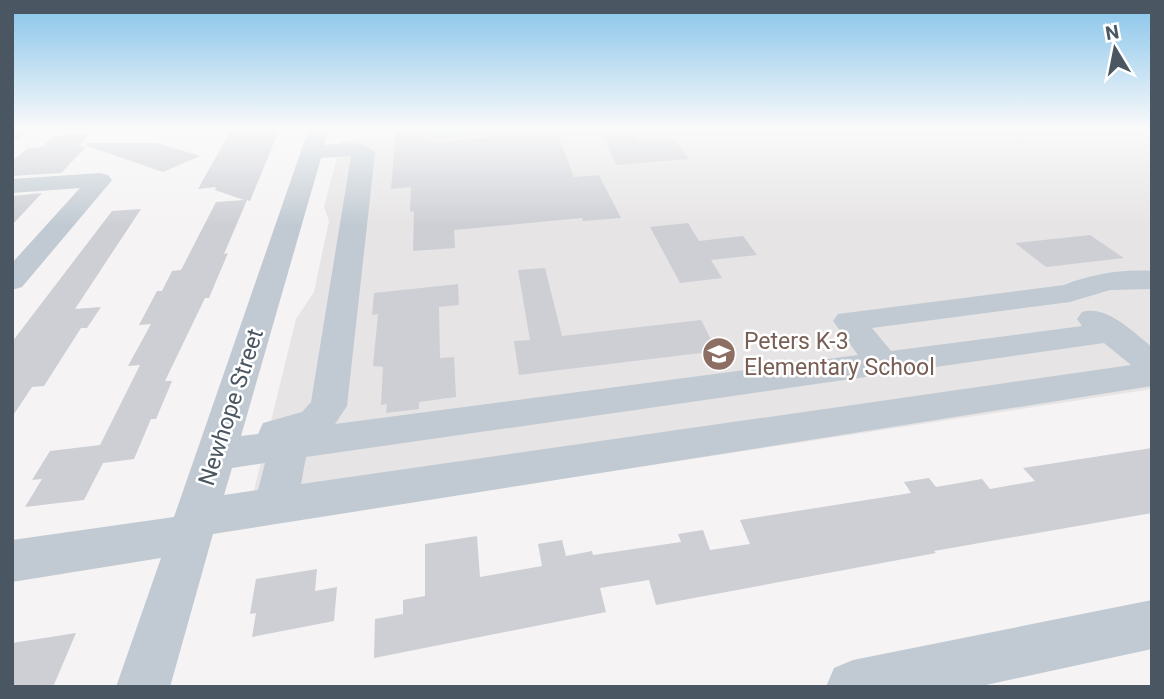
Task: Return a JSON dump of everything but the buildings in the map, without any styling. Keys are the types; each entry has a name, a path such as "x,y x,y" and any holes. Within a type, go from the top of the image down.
{"street":[{"name":"Newhope Street","path":"143,687 309,161"},
{"path":"218,448 303,428 315,422 329,406 363,161"},
{"path":"12,186 100,180 12,281"},
{"path":"882,363 849,321 1061,294 1088,285 1152,280"},
{"path":"1061,294 1152,364"},
{"path":"218,448 289,446 1110,332"},
{"path":"12,561 193,526 276,505 1152,374"},
{"path":"276,505 289,446"},
{"path":"853,687 1152,624"}],"shaded area":[{"name":"Peters K-3 Elementary School","path":"336,161 1152,161 1152,389 245,527 296,319 314,292 329,221 324,207"}],"place":[{"name":"Peters K-3 Elementary School","path":"719,354"}]}
